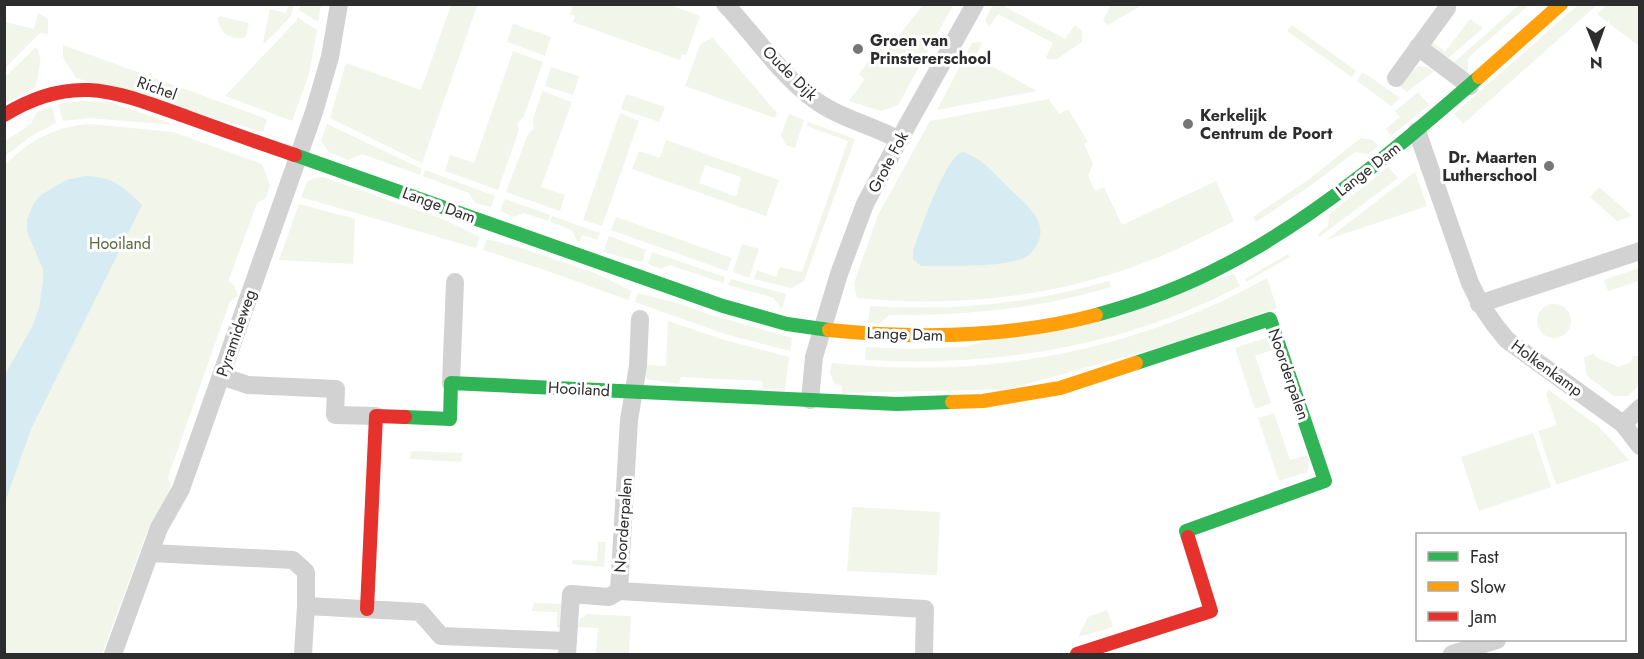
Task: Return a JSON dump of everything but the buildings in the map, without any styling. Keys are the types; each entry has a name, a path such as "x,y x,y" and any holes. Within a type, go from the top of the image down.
{"street":[{"name":"Pyramideweg","path":"113,654 159,528 180,489 298,156 327,70 339,4"},
{"name":"Oude Dijk","path":"725,4 778,65 810,97 837,114 879,129 898,140"},
{"name":"Grote Fok","path":"822,329 839,274 866,204 898,140 975,4"},
{"name":"Lange Dam","path":"298,156 707,301 773,320 822,329 883,334 955,335 1022,330 1108,311 1149,298 1200,278 1253,250 1317,207 1417,131 1561,4"},
{"path":"1396,78 1447,8"},
{"path":"1418,47 1470,86"},
{"name":"Richel","path":"4,116 38,98 52,94 78,88 108,89 298,156"},
{"name":"Holkenkamp","path":"1417,131 1479,303 1507,340 1623,423 1640,446"},
{"path":"1479,303 1640,251"},
{"path":"221,376 248,385 336,389 335,415 450,419 456,282"},
{"name":"Hooiland","path":"451,382 634,392 638,366 640,319"},
{"name":"Noorderpalen","path":"924,654 925,609 619,591 629,420 634,392 897,404 983,401 1033,394 1097,377 1270,319 1325,481 1186,531 1210,611 1103,651 1077,654"},
{"path":"810,400 814,357 822,329"},
{"path":"1623,423 1640,408"},
{"path":"367,609 376,416"},
{"path":"150,553 293,560 306,572 303,654"},
{"path":"306,606 420,612 441,636 567,648 571,594 609,597 619,591"},
{"path":"1452,654 1491,641"}],"green space":[{"path":"301,4 321,5 318,22 299,10"},
{"path":"288,5 294,5 291,16 265,43 263,42 270,9 286,13"},
{"path":"451,5 477,6 422,163 330,118 346,63 421,90"},
{"path":"573,5 669,5 700,16 686,55 682,54 680,60 573,22 575,16 570,14"},
{"path":"923,5 953,5 898,105 881,111 849,101 865,79 859,74 879,47 886,52"},
{"path":"993,5 1002,5 1065,39 1075,25 1082,31 1082,42 1057,59 1048,59 1046,57 1053,43 998,14 989,27 985,20"},
{"path":"1105,5 1140,5 1108,25 1103,21 1110,7"},
{"path":"1519,5 1529,5 1468,58 1468,72 1464,74 1452,64"},
{"path":"1578,5 1597,5 1463,124 1454,114"},
{"path":"1607,5 1639,5 1639,46 1597,14"},
{"path":"38,13 48,19 48,34 40,33 5,68 5,22 34,29"},
{"path":"220,16 249,23 246,37 236,38 227,35 220,28 218,18"},
{"path":"297,17 317,30 309,74 292,121 225,96 297,20"},
{"path":"1470,19 1483,28 1446,60 1430,46 1433,43 1445,52"},
{"path":"513,24 551,37 545,56 507,42"},
{"path":"1292,25 1356,71 1352,77 1287,31"},
{"path":"712,37 777,113 775,118 685,86 700,45"},
{"path":"981,42 975,57 1037,91 937,110 972,43"},
{"path":"63,45 267,119 263,132 76,78 63,57"},
{"path":"36,47 40,61 36,87 5,104 5,77"},
{"path":"513,51 543,62 524,116 517,123 519,130 498,190 445,171 450,155 474,163"},
{"path":"1419,66 1434,71 1407,92 1399,86 1410,72"},
{"path":"551,67 579,76 573,95 545,86"},
{"path":"1362,73 1400,98 1391,106 1357,81"},
{"path":"542,91 572,102 541,187 565,195 560,211 506,192 528,134 534,128 533,119"},
{"path":"1418,92 1429,105 1391,136 1386,129 1400,117 1395,111"},
{"path":"626,94 665,107 659,122 621,109"},
{"path":"1049,99 1059,114 1068,109 1088,142 1084,144 1093,164 1088,176 1095,191 1104,187 1122,225 1216,181 1234,221 1193,242 1116,273 1043,291 969,300 894,301 857,298 854,283 878,215 930,121"},
{"path":"80,101 110,102 176,125 89,118 63,121 58,104"},
{"path":"52,106 56,123 31,136 5,156 5,141 31,124 37,112"},
{"path":"620,113 639,121 602,226 583,220"},
{"path":"789,114 804,120 795,148 786,145 781,135"},
{"path":"808,122 855,139 804,281 791,288 754,279 757,270 776,277 780,267 802,272 848,141 807,126"},
{"name":"Hooiland","path":"90,124 173,132 262,164 270,185 266,198 257,203 228,282 234,285 238,296 230,301 168,477 171,485 166,499 146,535 102,654 5,654 5,165 43,136 66,128"},
{"path":"327,124 422,169 420,175 362,154 348,160 329,152 321,141"},
{"path":"1361,138 1373,140 1378,146 1368,154 1355,152 1256,222 1253,217 1308,180"},
{"path":"666,140 779,180 766,216 632,169 639,151 660,158","holes":["705,165 741,177 737,195 734,196 699,183"]},
{"path":"1388,167 1398,178 1319,237 1318,234 1328,226 1329,214"},
{"path":"425,170 495,196 491,207 475,203 469,193 423,176"},
{"path":"1415,172 1427,206 1326,240"},
{"path":"323,177 445,220 480,237 476,248 301,197 307,182"},
{"path":"1599,187 1632,216 1617,221 1590,197"},
{"path":"505,199 550,215 548,221 524,213 514,217 500,211"},
{"path":"299,204 355,219 353,264 279,260"},
{"path":"552,216 600,233 597,240 582,235 578,243 572,230 550,222"},
{"path":"616,217 732,258 727,271 611,230"},
{"path":"609,236 646,250 642,262 603,252"},
{"path":"487,239 592,272 632,291 628,300 483,250"},
{"path":"742,244 759,249 749,278 733,272"},
{"path":"652,252 725,277 723,283 670,265 661,269 648,264"},
{"path":"1288,254 1290,257 1246,282 1245,279"},
{"path":"1639,268 1639,281 1608,291 1604,280"},
{"path":"1234,274 1240,286 1196,307 1105,338 1010,356 962,360 865,360 866,347 909,349 965,347"},
{"path":"1267,278 1277,308 1181,341 1009,389 842,393 842,386 834,383 830,372 832,363 889,367 945,367 1001,363 1056,355 1111,342 1164,325 1216,304"},
{"path":"731,279 786,294 782,310 774,298 728,285"},
{"path":"1109,281 1111,287 1028,306 945,314 889,315 879,324 868,323 870,306 930,307 990,304 1050,295"},
{"path":"638,293 792,338 790,351 728,335 635,302"},
{"path":"1554,304 1566,309 1571,321 1566,333 1554,338 1542,333 1537,321 1542,309"},
{"path":"668,321 721,339 789,357 785,390 763,389 762,381 681,377 679,384 646,379 647,365 666,366"},
{"path":"1265,338 1273,350 1255,356 1271,403 1255,409 1235,348"},
{"path":"1594,354 1618,367 1631,362 1633,356 1639,356 1639,385 1628,396 1614,396 1587,376 1584,357"},
{"path":"1549,390 1599,427 1629,460 1556,485 1538,431 1557,425 1546,394"},
{"path":"1274,413 1290,460 1308,455 1309,467 1307,472 1279,481 1258,418"},
{"path":"1533,433 1551,487 1479,511 1461,457"},
{"path":"411,451 462,453 462,462 410,459"},
{"path":"852,507 940,512 937,575 847,571"},
{"path":"598,542 606,542 604,567 572,564 573,560 597,561"},
{"path":"534,603 561,604 560,628 557,628 557,612 532,611"},
{"path":"1107,610 1113,627 1078,637 1088,617"},
{"path":"587,614 631,616 629,654 596,654 598,628 578,627 580,619"}],"shaded area":[{"path":"963,152 990,169 1035,216 1039,223 1040,238 1026,257 1007,263 970,266 921,266 913,259 913,251 941,180 956,157"},
{"path":"85,176 103,178 117,184 142,205 31,429 5,502 5,375 32,327 39,308 43,281 43,269 27,232 27,220 34,203 41,195 66,180"}],"traffic: fast":[{"path":"1096,315 1145,300 1208,274 1291,226 1357,179 1479,77"},
{"path":"295,155 723,306 787,324 829,330"},
{"path":"1136,363 1270,319 1325,481 1186,531 1188,537"},
{"path":"405,417 450,419 451,383 897,404 952,402"}],"traffic: slow":[{"path":"1479,77 1561,4"},
{"path":"829,330 896,335 963,334 1030,328 1096,315"},
{"path":"952,402 983,401 1060,388 1136,363"}],"traffic: jam":[{"path":"4,115 29,102 52,94 74,90 95,90 138,100 295,155"},
{"path":"367,609 376,416 405,417"},
{"path":"1077,654 1211,611 1188,537"}],"place":[{"name":"Groen van Prinstererschool","path":"858,49"},
{"name":"Kerkelijk Centrum de Poort","path":"1188,124"},
{"name":"Dr. Maarten Lutherschool","path":"1549,166"}]}
